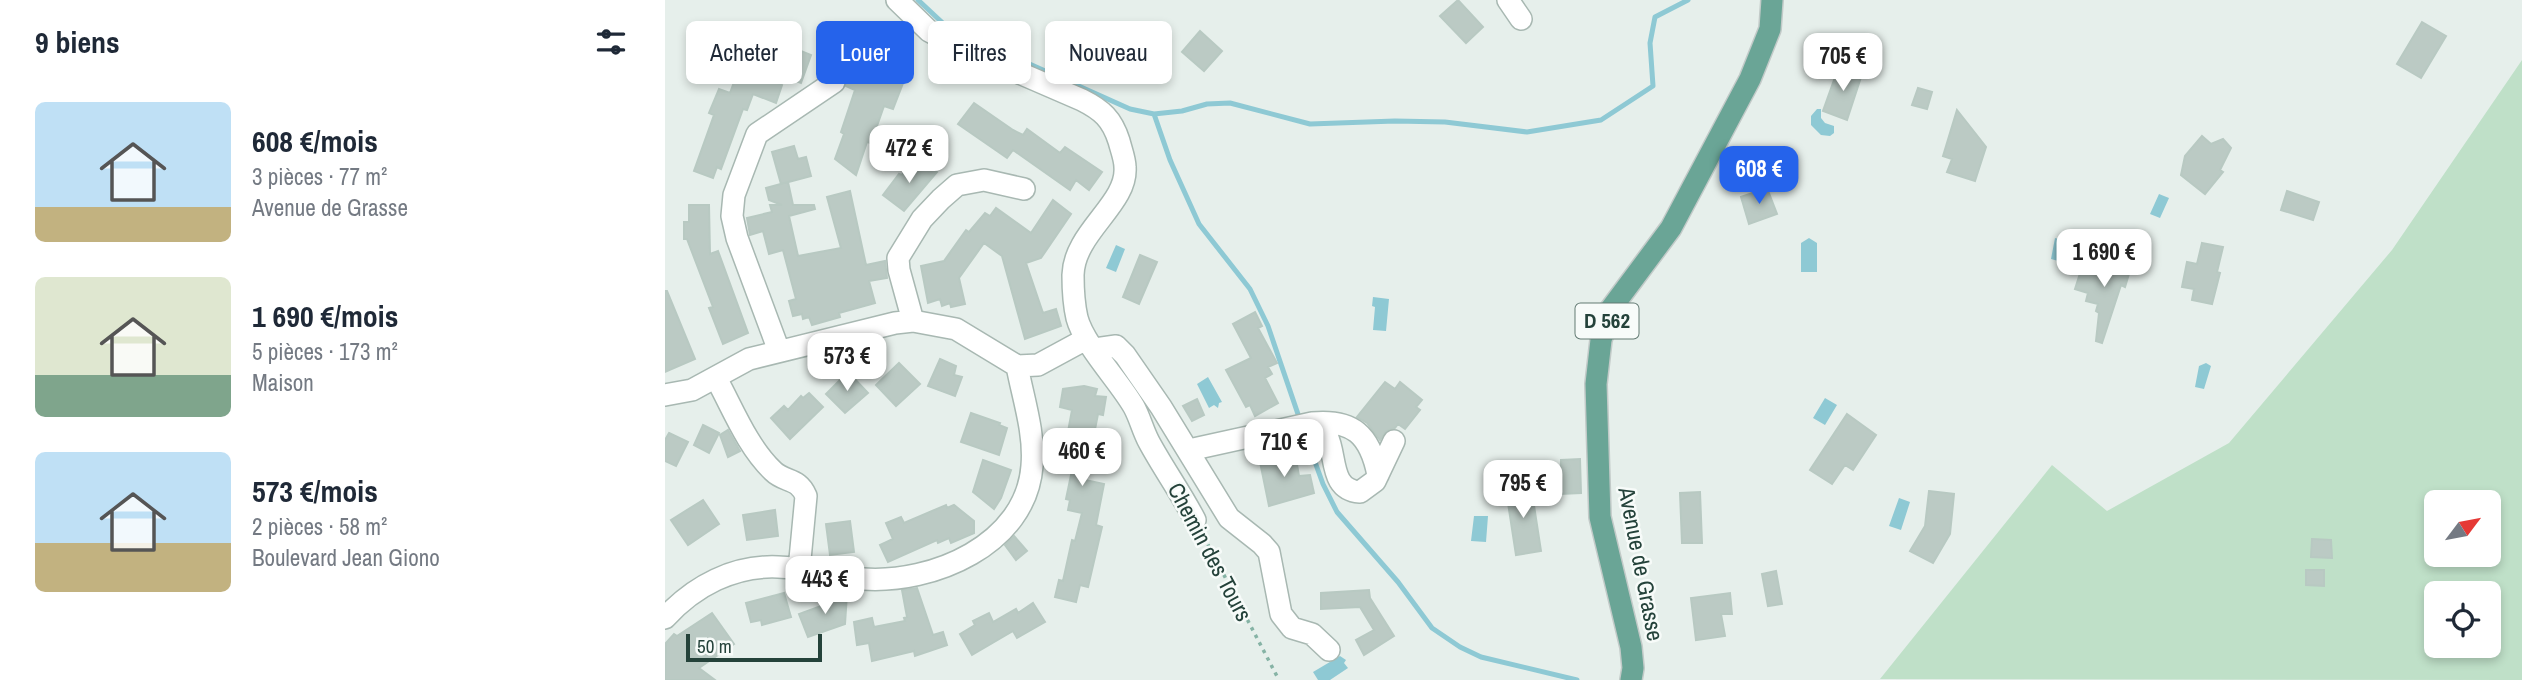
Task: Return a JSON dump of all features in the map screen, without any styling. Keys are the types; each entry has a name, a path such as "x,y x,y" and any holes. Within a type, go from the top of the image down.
{"main road":[{"name":"Avenue de Grasse","path":"1631,680 1631,647 1600,517 1596,384 1601,341 1610,310 1671,228 1750,79 1770,29 1772,0"}],"street":[{"name":"Chemin des Tours","path":"897,0 929,31 1082,100 1100,109 1110,118 1126,168 1118,194 1086,238 1077,256 1073,274 1077,318 1090,344 1135,408 1153,449 1195,520"},
{"path":"1508,0 1521,19"},
{"path":"779,351 737,238 732,216 734,195 757,134 831,84"},
{"path":"913,321 898,258 922,219 957,185 984,180 1024,189"},
{"path":"665,395 692,390 749,359 895,323 913,321 956,329 1017,366 1038,365 1090,344 1116,346 1125,355 1189,450 1229,518 1269,552 1281,614 1292,628 1312,634 1329,650"},
{"path":"665,618 696,590 726,575 777,567 863,579 899,578 962,560 1007,527 1028,485 1032,467 1032,442 1017,366"},
{"path":"716,378 755,451 777,475 794,481 806,496 799,570"},
{"path":"1189,450 1312,423 1339,423 1354,429 1363,438 1378,475"},
{"path":"1312,423 1324,430 1337,477 1343,486 1352,492 1360,492 1375,481 1394,441"}],"path":[{"name":"Chemin des Tours","path":"1195,520 1279,680"}],"green space":[{"path":"2522,60 2522,680 1880,679 2052,465 2107,511 2229,443 2392,250"}],"water":[{"path":"1817,109 1821,109 1821,118 1825,123 1834,126 1834,133 1830,136 1821,135 1811,125 1811,116"},
{"path":"2159,194 2169,198 2160,218 2150,214"},
{"path":"1809,238 1817,243 1817,272 1801,272 1801,243"},
{"path":"2055,238 2066,241 2062,262 2051,259"},
{"path":"1116,245 1125,249 1116,272 1106,268"},
{"path":"1373,297 1389,299 1386,331 1373,330"},
{"path":"2206,363 2211,366 2204,389 2195,387 2199,366"},
{"path":"1208,377 1222,402 1218,408 1214,405 1209,408 1197,384"},
{"path":"1825,398 1837,405 1825,425 1813,418"},
{"path":"1899,498 1910,502 1901,530 1889,526"},
{"path":"1474,516 1488,516 1486,542 1471,541"},
{"path":"1340,656 1346,660 1344,663 1348,668 1330,680 1318,680 1313,672"}],"building":[{"path":"1458,0 1483,27 1466,43 1440,16"},
{"path":"2422,22 2446,36 2421,78 2397,64"},
{"path":"1200,31 1222,51 1204,71 1182,52"},
{"path":"802,51 811,55 802,80"},
{"path":"1839,66 1862,74 1847,120 1823,111"},
{"path":"733,84 782,85 776,103 753,94 747,110 743,109 721,169 717,167 713,178 694,171 714,115 709,113 719,89 730,93"},
{"path":"903,84 893,109 884,106 871,143 867,142 856,175 835,159 855,90 846,86"},
{"path":"1918,88 1932,92 1927,109 1912,105"},
{"path":"974,103 1013,130 1023,135 1027,129 1060,153 1065,147 1102,172 1089,190 1076,180 1070,190 1013,150 1007,158 958,124"},
{"path":"1957,110 1986,147 1975,181 1947,172 1952,159 1943,156"},
{"path":"2202,136 2211,144 2223,139 2231,148 2220,170 2223,172 2205,194 2181,175 2185,156"},
{"path":"794,146 798,159 806,157 811,176 781,184 772,152"},
{"path":"915,159 937,172 904,211 883,195"},
{"path":"788,182 793,205 814,205 815,209 789,216 798,256 841,248 827,197 850,191 866,265 885,261 887,278 869,281 875,303 839,313 840,317 812,325 809,317 803,319 802,314 793,316 789,301 796,299 783,250 769,254 763,231 750,235 747,218 772,212 770,205 782,205 769,200 766,188"},
{"path":"1767,188 1777,214 1749,224 1741,197"},
{"path":"2287,191 2319,202 2313,220 2281,210"},
{"path":"1053,200 1071,214 1041,258 1026,263 1043,313 1056,309 1061,326 1025,339 1002,256 984,243 959,278 965,304 951,307 950,303 942,306 940,299 928,303 921,266 944,261 966,230 969,232 985,213 990,216 996,208 1031,233"},
{"path":"689,205 709,205 710,254 718,251 748,333 723,344 709,308 713,307 687,239 684,239 684,222 689,222"},
{"path":"2202,243 2223,247 2212,304 2192,300 2194,289 2182,287 2187,262 2197,264"},
{"path":"1140,255 1157,262 1139,304 1123,297"},
{"path":"2109,256 2132,264 2125,287 2121,285 2102,343 2096,341 2098,304 2086,301 2088,293 2075,289 2083,264 2104,271"},
{"path":"665,291 695,359 665,372"},
{"path":"1255,312 1262,326 1258,328 1277,363 1268,367 1272,374 1265,378 1278,403 1255,416 1250,405 1246,407 1226,370 1251,358 1233,324"},
{"path":"940,359 956,366 954,375 962,377 955,396 928,386"},
{"path":"899,363 920,384 896,406 876,385"},
{"path":"848,372 868,393 845,413 826,394"},
{"path":"1385,382 1395,389 1400,382 1422,400 1416,407 1420,410 1405,429 1398,424 1386,431 1380,440 1367,423 1357,417"},
{"path":"1084,386 1097,389 1095,396 1106,397 1103,415 1098,414 1085,480 1104,484 1096,525 1102,527 1088,587 1080,585 1076,602 1055,597 1059,580 1063,581 1072,540 1075,541 1082,513 1068,510 1070,500 1066,499 1075,456 1060,453 1063,437 1067,437 1072,410 1060,407 1063,389"},
{"path":"809,393 823,407 790,439 771,418 784,406 788,410 801,396 803,398"},
{"path":"1197,399 1204,415 1192,421 1183,406"},
{"path":"971,413 1007,428 999,455 961,442"},
{"path":"1847,414 1876,435 1853,470 1845,465 1832,484 1810,470"},
{"path":"703,425 719,433 709,453 694,445"},
{"path":"728,430 740,451 728,457 720,435"},
{"path":"669,433 688,442 676,466 665,461 665,440"},
{"path":"1285,451 1287,461 1296,459 1299,476 1310,475 1314,493 1269,506 1259,457"},
{"path":"1580,459 1581,493 1560,494 1561,460"},
{"path":"983,460 1011,470 994,509 973,492"},
{"path":"1531,486 1541,551 1516,555 1506,490"},
{"path":"1929,491 1954,494 1950,534 1933,563 1910,551 1925,526"},
{"path":"1700,492 1702,543 1682,543 1680,493"},
{"path":"703,500 719,524 688,545 671,520"},
{"path":"946,505 947,508 954,505 974,521 974,533 951,543 949,538 938,543 937,540 888,562 880,545 893,539 886,523 901,517 904,523"},
{"path":"775,510 778,536 747,540 743,515"},
{"path":"850,521 854,552 830,555 826,524"},
{"path":"1014,536 1027,551 1016,560 1005,545"},
{"path":"2312,539 2331,540 2332,558 2311,557"},
{"path":"2306,570 2324,570 2324,586 2306,585"},
{"path":"1776,571 1782,604 1768,606 1762,574"},
{"path":"917,588 933,635 943,632 947,645 915,656 914,651 872,661 869,643 857,645 854,622 872,618 874,627 905,621 904,618 907,617 902,590"},
{"path":"1369,590 1370,598 1394,636 1364,655 1356,640 1374,630 1360,607 1321,609 1321,593"},
{"path":"784,593 791,617 762,625 761,620 751,622 746,603"},
{"path":"1730,593 1732,614 1721,614 1725,636 1696,640 1691,598"},
{"path":"847,594 845,624 808,637 799,614 824,605 824,599"},
{"path":"1033,603 1045,622 1017,638 1013,631 972,655 960,634 975,625 973,621 989,613 993,622 1016,609 1018,613"},
{"path":"712,613 734,644 699,668 715,680 665,680 666,643 674,634 677,636"}],"waterway":[{"path":"918,0 947,27 1130,109 1154,114 1182,111 1207,104 1230,103 1310,124 1445,122 1527,132 1601,120 1653,86 1650,43 1655,17 1688,0"},
{"path":"1154,114 1170,160 1199,224 1250,289 1268,326 1300,420"},
{"path":"1303,429 1323,484 1337,512 1398,582 1432,628 1481,657 1577,680"}]}
